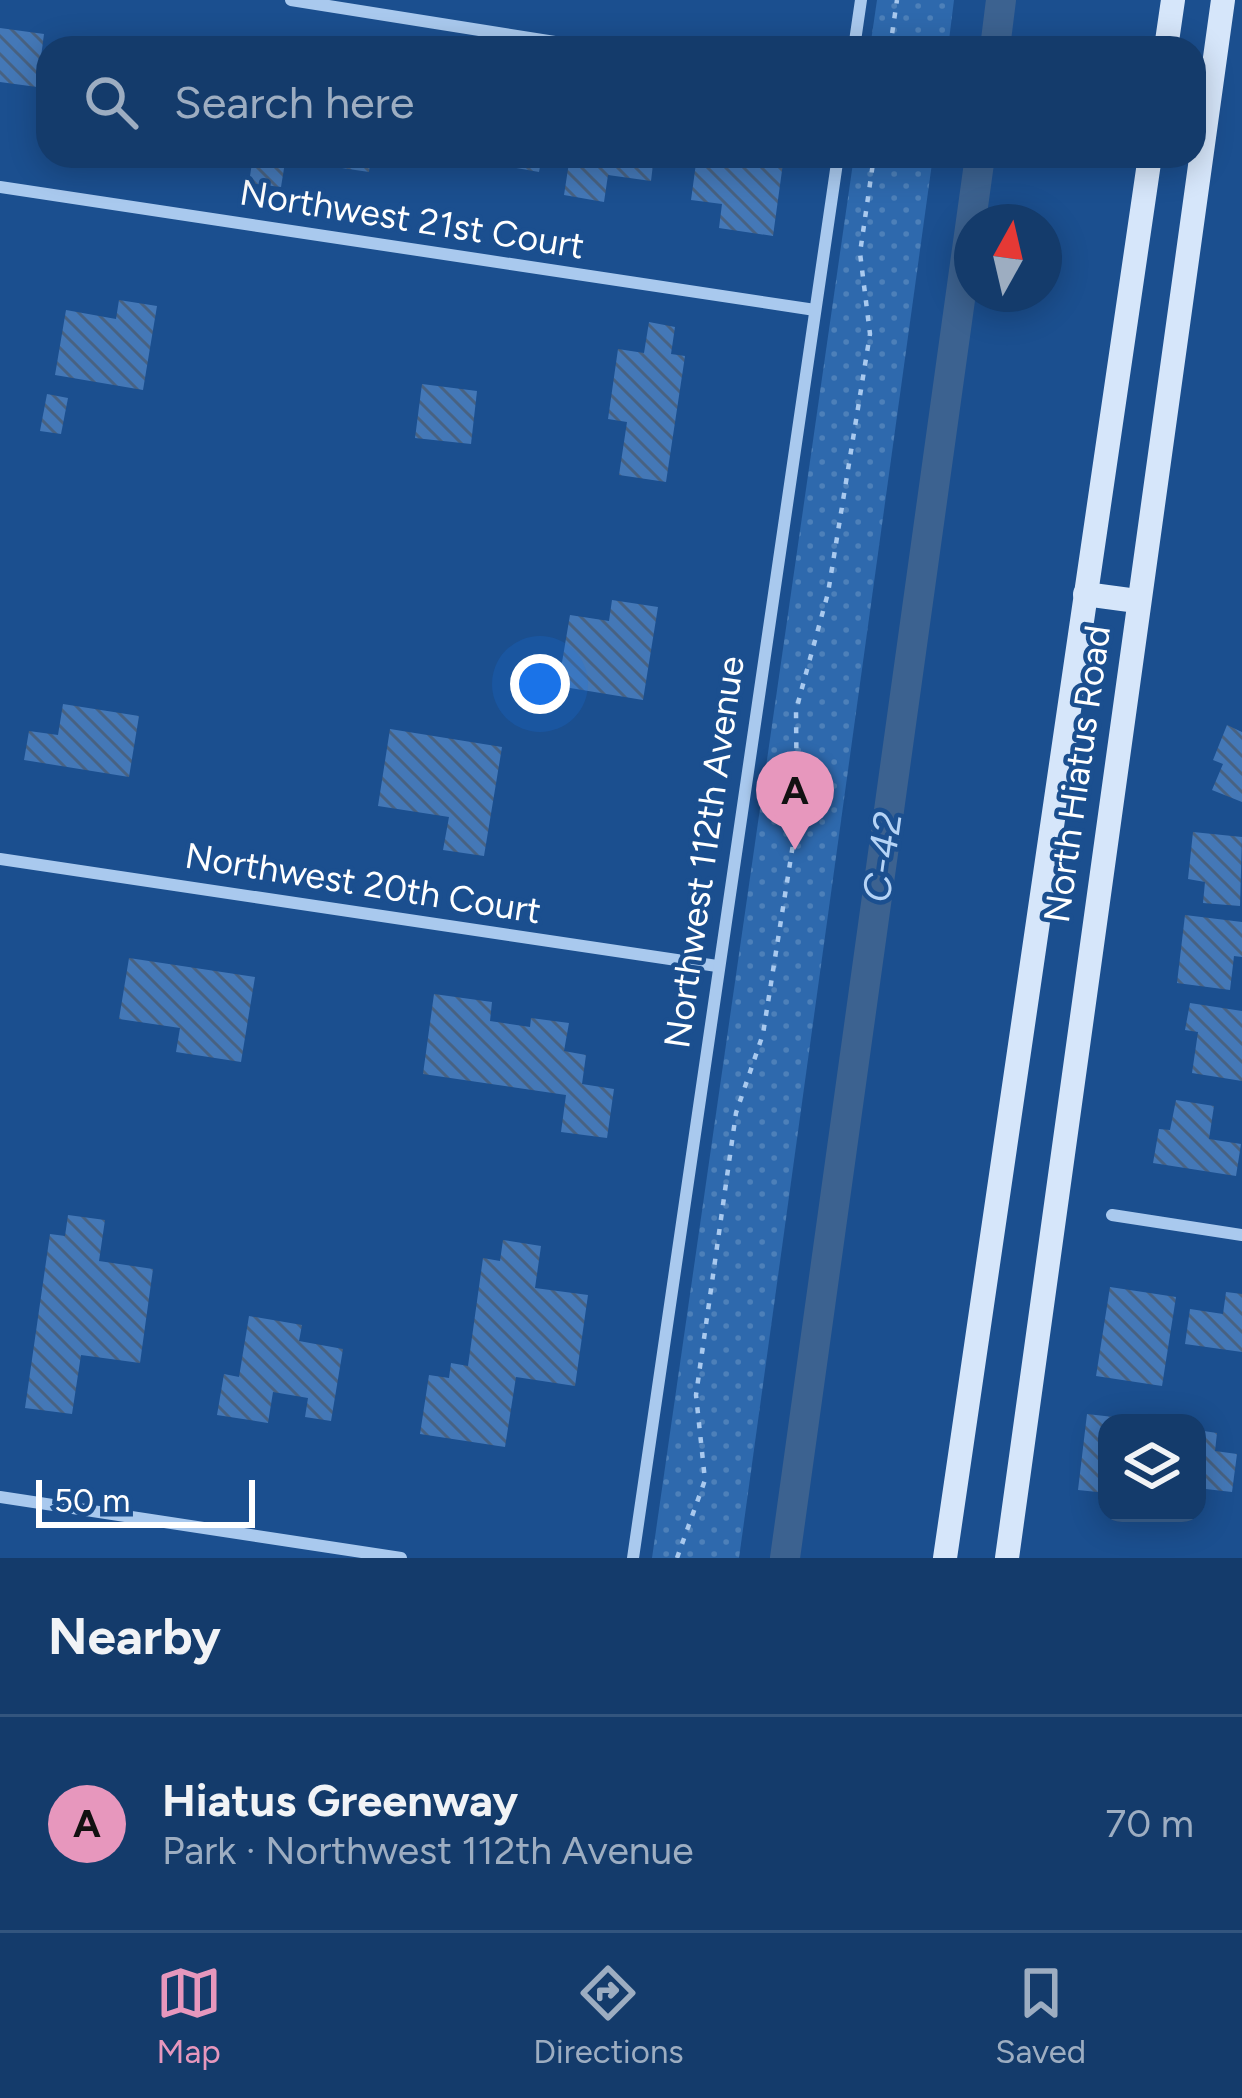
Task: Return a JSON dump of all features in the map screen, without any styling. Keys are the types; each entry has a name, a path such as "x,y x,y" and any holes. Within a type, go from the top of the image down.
{"main road":[{"path":"1168,36 1173,0"},
{"name":"North Hiatus Road","path":"1206,119 1223,0"},
{"name":"North Hiatus Road","path":"945,1558 1148,168"},
{"name":"North Hiatus Road","path":"1007,1558 1199,168"},
{"path":"1085,594 1137,601"}],"street":[{"path":"291,0 518,36"},
{"path":"856,36 861,0"},
{"name":"Northwest 112th Avenue","path":"633,1558 836,168"},
{"name":"Northwest 21st Court","path":"0,187 815,310"},
{"name":"Northwest 20th Court","path":"0,859 717,966"},
{"path":"1112,1215 1242,1234"},
{"path":"0,1497 401,1558"}],"path":[{"path":"892,36 897,0"},
{"path":"677,1558 705,1480 696,1395 736,1113 763,1034 796,819 796,710 828,592 870,334 860,253 872,168"}],"shaded area":[{"path":"877,0 954,0 950,36 872,36"},
{"path":"852,168 931,168 739,1558 652,1558"}],"building":[{"path":"0,28 44,34 36,36 36,87 0,82"},
{"path":"251,168 284,168 281,187 249,183"},
{"path":"568,168 653,168 651,181 608,175 604,202 564,195"},
{"path":"695,168 782,168 773,236 719,228 722,204 691,200"},
{"path":"119,300 157,306 143,390 55,375 66,310 116,319"},
{"path":"649,322 675,327 671,354 685,356 666,482 619,475 627,422 608,419 618,349 644,353"},
{"path":"422,384 477,391 471,444 415,438"},
{"path":"47,394 68,398 61,434 40,431"},
{"path":"612,600 658,607 643,700 558,686 570,615 609,621"},
{"path":"63,704 139,716 129,777 24,760 29,731 58,735"},
{"path":"1227,725 1242,732 1242,802 1212,790 1223,764 1213,760"},
{"path":"390,729 502,747 484,856 443,850 449,817 378,806"},
{"path":"1193,832 1242,837 1240,906 1203,903 1205,882 1188,879"},
{"path":"1185,915 1242,922 1242,957 1234,956 1230,990 1177,983"},
{"path":"129,958 255,977 241,1062 176,1052 180,1028 119,1019"},
{"path":"434,994 492,1002 490,1021 530,1027 531,1018 569,1023 564,1051 586,1055 582,1084 614,1089 607,1138 561,1132 566,1095 423,1074"},
{"path":"1190,1003 1242,1011 1242,1081 1192,1073 1198,1032 1185,1030"},
{"path":"1176,1100 1214,1106 1209,1139 1241,1144 1236,1176 1153,1163 1159,1129 1170,1130"},
{"path":"68,1215 105,1220 99,1261 153,1269 140,1363 81,1355 72,1414 25,1408 50,1234 65,1236"},
{"path":"503,1240 541,1246 535,1288 588,1295 575,1386 516,1377 505,1447 420,1434 429,1375 449,1378 451,1363 468,1366 483,1258 500,1261"},
{"path":"1110,1287 1176,1297 1162,1386 1096,1376"},
{"path":"1226,1292 1242,1294 1242,1352 1185,1344 1190,1309 1223,1314"},
{"path":"249,1316 302,1325 299,1341 343,1349 331,1421 305,1417 308,1398 273,1392 268,1423 217,1415 224,1374 239,1377"},
{"path":"1087,1414 1098,1415 1098,1492 1078,1490"},
{"path":"1206,1431 1217,1433 1215,1451 1237,1454 1232,1492 1206,1489"}],"waterway":[{"name":"C-42","path":"996,36 1001,0"},
{"name":"C-42","path":"785,1558 978,168"}],"place":[{"name":"Hiatus Greenway","path":"795,850"}]}
